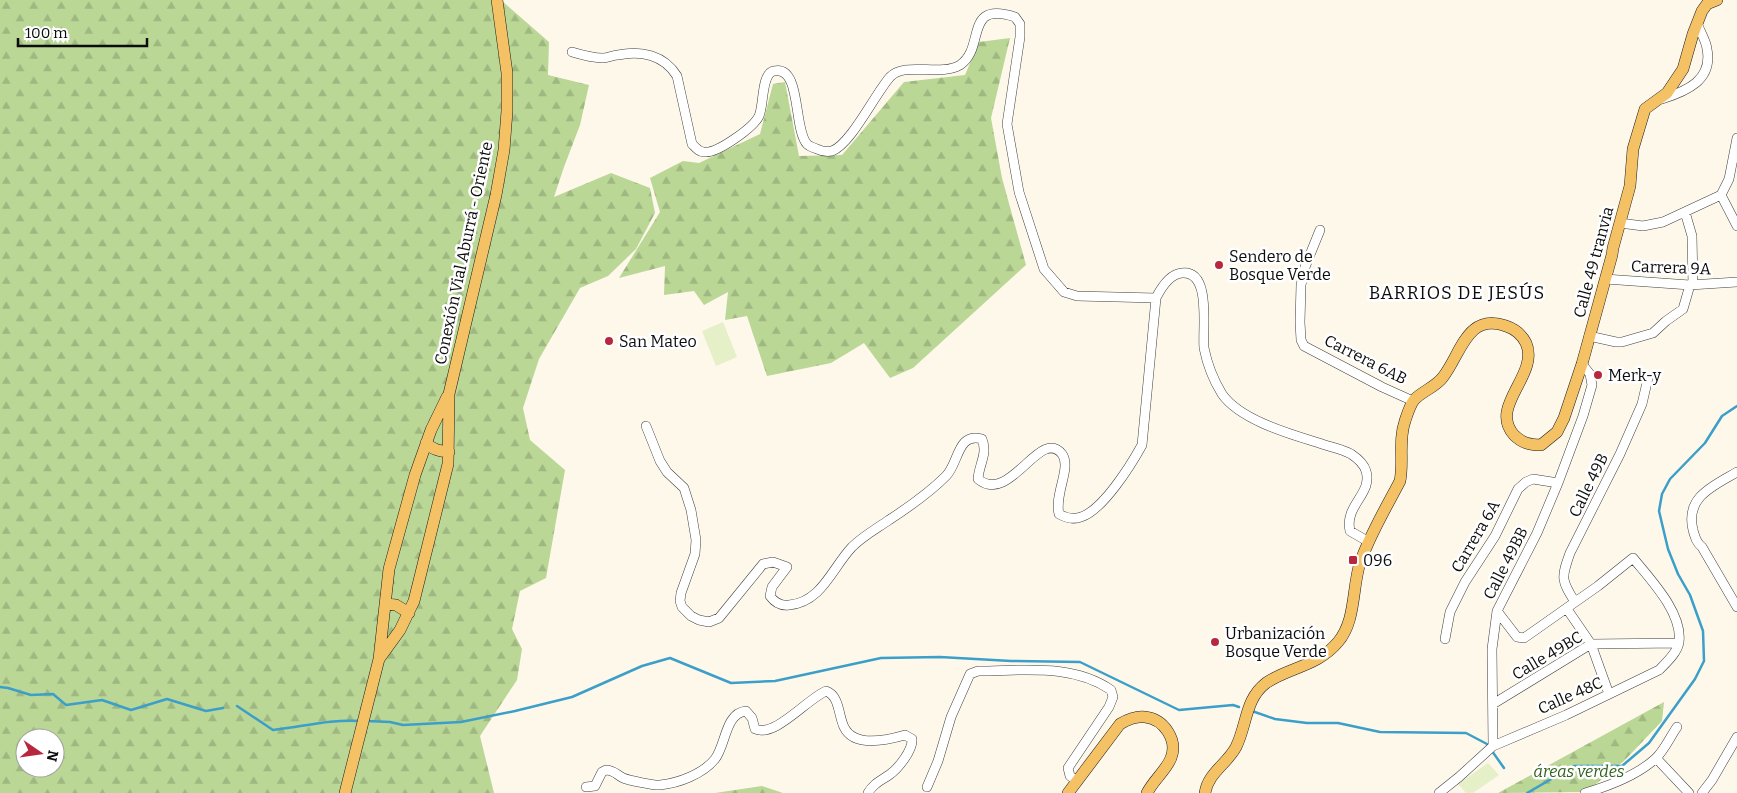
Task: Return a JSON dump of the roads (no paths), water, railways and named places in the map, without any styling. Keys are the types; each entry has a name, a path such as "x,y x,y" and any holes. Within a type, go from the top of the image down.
{"main road":[{"name":"Conexión Vial Aburrá - Oriente","path":"379,663 400,630 414,601 441,493 449,452 450,392 496,195 504,150 507,111 507,73 497,0"},
{"name":"Calle 49 tranvia","path":"1413,401 1442,379 1457,355 1464,338 1475,328 1484,324 1499,324 1517,331 1528,347 1529,358 1525,372 1507,408 1506,420 1511,431 1518,440 1529,445 1541,445 1557,432 1564,418 1582,364 1630,186 1633,149 1645,109 1667,93 1683,69 1702,11 1707,4 1717,0"},
{"name":"Conexión Vial Aburrá - Oriente","path":"345,793 353,755 379,663 389,569 426,443 450,392"},
{"path":"1205,793 1210,777 1225,763 1234,749 1241,735 1249,706 1257,691 1268,682 1327,654 1341,639 1349,618 1358,568 1368,542 1400,481 1402,471 1402,430 1413,401"},
{"path":"431,430 449,433"},
{"path":"426,443 431,448 441,452 449,452"},
{"path":"386,604 396,605 409,613"},
{"path":"384,616 389,624 400,630"},
{"path":"1068,793 1120,724 1130,719 1145,716 1166,728 1173,744 1171,758 1147,793"}],"street":[{"path":"572,52 605,58 618,54 638,53 664,60 672,67 677,76 692,144 702,152 714,150 755,124 760,114 763,90 770,72 774,70 784,72 789,75 792,84 801,134 807,144 817,149 829,151 842,144 894,74 912,69 947,69 960,65 968,56 976,31 988,14 996,13 1015,17 1020,24 1020,37 1007,124 1019,192 1044,269 1064,292 1077,296 1156,298"},
{"path":"1655,101 1681,93 1702,79 1706,69 1708,50 1697,24"},
{"path":"1620,223 1643,226 1664,222 1721,195 1729,179 1737,138"},
{"path":"1721,195 1737,226"},
{"path":"1589,336 1616,342 1653,333 1683,309 1692,285 1692,236 1685,212"},
{"name":"Carrera 6AB","path":"1320,230 1305,267 1301,285 1300,322 1304,346 1413,401"},
{"path":"646,426 660,461 667,472 684,488 692,510 696,540 695,554 680,601 682,607 698,620 709,622 719,618 763,564 773,562 788,567 772,587 770,596 781,605 792,605 805,601 817,593 851,548 862,538 915,503 948,474 962,445 968,439 975,437 982,439 985,446 984,458 978,478 984,484 1006,481 1017,473 1035,454 1052,448 1058,450 1065,458 1065,471 1057,504 1059,514 1066,518 1081,518 1093,510 1104,499 1132,462 1142,445 1156,298 1165,284 1178,273 1188,272 1195,276 1200,286 1203,303 1204,348 1212,373 1222,394 1234,407 1247,416 1346,452 1362,463 1366,470 1367,480 1348,521 1350,531 1368,542"},
{"name":"Carrera 9A","path":"1605,278 1692,285 1737,282"},
{"name":"Calle 49BB","path":"1490,748 1493,704 1492,648 1497,611 1537,533 1584,416 1592,385 1590,374 1582,364"},
{"name":"Calle 49B","path":"1575,602 1564,586 1564,570 1570,553 1620,454 1642,404 1648,378"},
{"path":"1737,472 1710,487 1694,503 1690,519 1697,543 1702,547 1737,607"},
{"name":"Carrera 6A","path":"1445,640 1450,612 1465,582 1495,536 1518,489 1533,479 1558,483"},
{"path":"1497,611 1517,637 1524,638 1633,558 1669,605 1677,624 1679,643"},
{"path":"1567,608 1591,644 1610,694"},
{"name":"Calle 49BC","path":"1493,704 1591,644 1679,643"},
{"name":"Calle 48C","path":"1490,748 1659,670 1670,659 1679,643"},
{"path":"927,787 938,762 951,717 961,692 970,674 978,671 1058,671 1084,676 1111,690 1113,697 1109,707 1068,768 1070,776 1077,781"},
{"path":"586,787 595,786 602,772 606,770 615,772 623,778 653,785 662,785 680,780 706,768 713,761 720,752 731,721 737,714 746,710 752,718 755,729 764,731 777,726 826,691 833,695 844,728 852,736 881,740 905,734 912,739 910,751 891,774 876,783 868,793"},
{"path":"1585,793 1626,778 1656,758 1677,727"},
{"path":"1702,793 1712,780 1737,737"},
{"path":"1439,793 1459,778 1490,748"},
{"path":"1656,758 1689,793"}],"waterway":[{"path":"1527,793 1574,766 1622,766 1649,743 1695,679 1704,661 1703,631 1690,595 1678,574 1668,549 1659,511 1662,494 1670,479 1705,443 1722,416 1737,406"},
{"path":"367,721 390,722 403,725 461,722 515,711 572,697 642,666 670,658 731,683 775,681 881,658 940,657 1080,662 1179,710 1233,705 1239,707"},
{"path":"0,687 31,695 53,694 66,705 102,700 131,710 167,699 206,711 223,708"},
{"path":"237,706 273,730 327,722 359,721"},
{"path":"1252,711 1275,719 1307,723 1338,723 1380,732 1466,733 1487,744 1504,768"}],"place":[{"name":"Sendero de Bosque Verde","path":"1219,265"},
{"name":"San Mateo","path":"609,341"},
{"name":"Merk-y","path":"1598,375"},
{"name":"096","path":"1353,560"},
{"name":"Urbanización Bosque Verde","path":"1215,642"}],"district":[{"name":"BARRIOS DE JESÚS","path":"1457,293"}],"park label":[{"name":"áreas verdes","path":"1579,771"}]}
